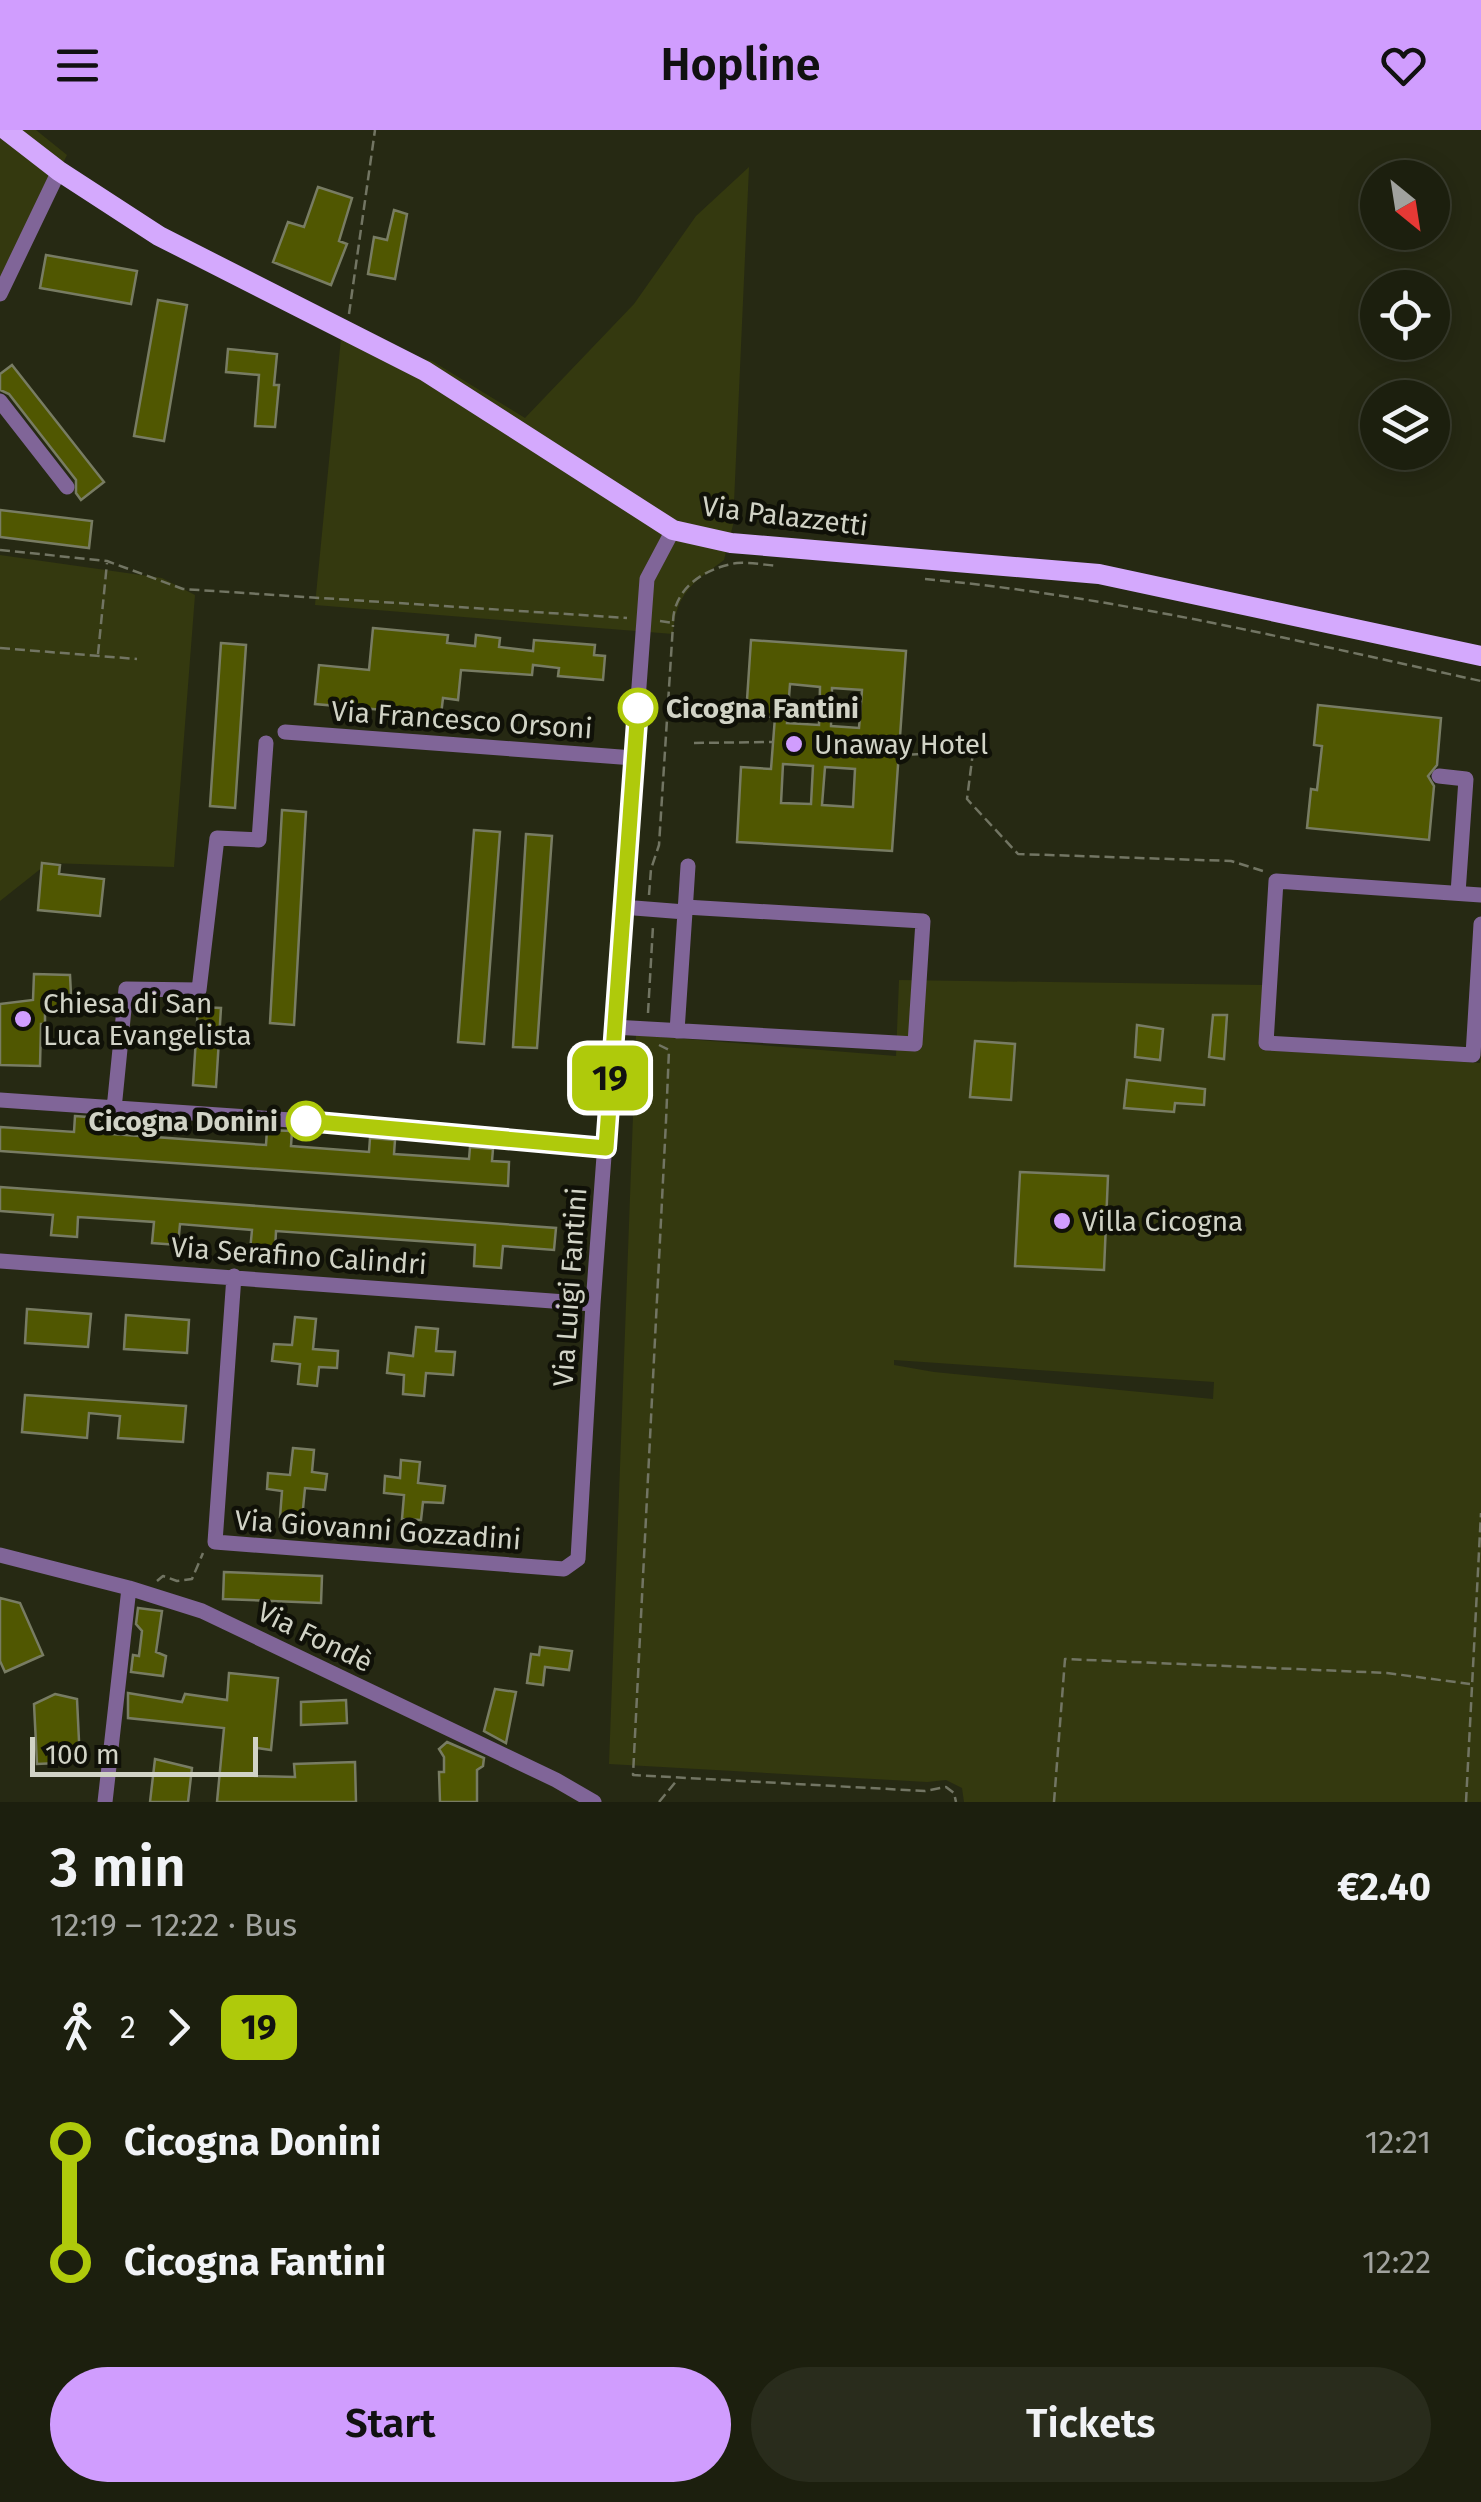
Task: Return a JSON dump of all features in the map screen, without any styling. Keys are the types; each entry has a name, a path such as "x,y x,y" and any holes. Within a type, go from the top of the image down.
{"main road":[{"name":"Via Palazzetti","path":"6,130 59,171 159,236 426,371 674,530 731,543 1098,574 1481,656"}],"street":[{"path":"0,294 59,171"},
{"path":"0,400 67,486"},
{"name":"Via Luigi Fantini","path":"564,1569 578,1558 647,580 674,530"},
{"name":"Via Francesco Orsoni","path":"285,732 634,758"},
{"path":"114,1110 126,989 199,990 217,838 259,840 266,743"},
{"path":"1439,776 1466,779 1458,893"},
{"path":"677,1031 688,866"},
{"path":"1481,895 1276,881 1266,1042 1472,1055 1481,924"},
{"path":"613,1027 915,1044 923,922 622,907"},
{"path":"0,1100 306,1121 606,1148"},
{"name":"Via Serafino Calindri","path":"0,1261 593,1304"},
{"name":"Via Giovanni Gozzadini","path":"234,1276 216,1542 564,1569"},
{"name":"Via Fondè","path":"0,1555 129,1588 219,1619 556,1780 594,1802"},
{"path":"105,1802 129,1588"}],"path":[{"path":"347,330 375,130"},
{"path":"0,550 107,561 183,588 673,623"},
{"path":"98,656 107,561"},
{"path":"794,568 738,563 707,572 683,590 673,604 659,845 651,869 648,909 654,926 648,1029 651,1042 669,1050 633,1775 925,1791 946,1787 954,1793 956,1802"},
{"path":"925,578 1023,588 1149,609 1481,681"},
{"path":"0,648 137,659"},
{"path":"694,743 773,742"},
{"path":"897,755 973,752 967,799 1018,854 1231,861 1262,868 1276,881"},
{"path":"1466,1802 1481,1513"},
{"path":"152,1595 163,1576 177,1581 192,1579 204,1550 216,1542"},
{"path":"1054,1802 1065,1659 1387,1674 1470,1684"},
{"path":"660,1802 679,1778"}],"green space":[{"path":"0,130 36,130 67,155 0,289"},
{"path":"749,167 733,525 724,560 695,582 682,598 673,634 315,605 342,328 405,355 432,361 525,418 634,304 696,216"},
{"path":"0,555 162,578 195,595 174,867 48,863 0,901"},
{"path":"899,980 1265,985 1262,1050 1480,1063 1481,1053 1481,1802 964,1802 962,1788 946,1780 609,1764 636,1035 896,1056","holes":["894,1360 1214,1382 1213,1399 934,1372 894,1365"]}],"building":[{"path":"318,187 352,198 339,241 347,244 331,285 273,262 288,222 304,227"},
{"path":"394,210 407,214 395,279 368,274 374,237 387,240"},
{"path":"46,255 137,271 131,304 40,288"},
{"path":"158,300 187,305 164,441 134,436"},
{"path":"228,349 277,354 275,427 255,426 259,375 226,372"},
{"path":"12,365 104,482 81,500 76,493 76,480 9,394 0,390 0,374"},
{"path":"0,510 92,521 89,548 0,537"},
{"path":"373,628 448,635 447,643 475,646 476,635 500,638 499,647 533,651 534,640 595,645 594,655 605,656 603,680 558,676 559,668 533,665 532,675 461,670 458,700 443,698 441,715 315,704 319,665 369,670"},
{"path":"751,640 906,651 892,851 737,842 741,767 771,769 775,717 746,715","holes":["790,684 820,687 819,725 787,723","832,688 862,690 859,728 831,726","783,764 813,766 811,804 781,803","825,767 855,769 853,807 822,805"]},
{"path":"221,643 246,645 235,808 210,806"},
{"path":"1318,705 1441,718 1437,765 1428,776 1434,786 1429,840 1307,828 1311,789 1317,790 1322,746 1314,745"},
{"path":"282,810 306,812 294,1025 270,1023"},
{"path":"474,830 500,832 484,1044 458,1042"},
{"path":"526,834 552,836 537,1048 513,1047"},
{"path":"42,863 60,865 59,874 104,879 100,916 38,910"},
{"name":"Chiesa di San Luca Evangelista","path":"34,974 70,975 72,1015 45,1014 45,1024 41,1024 40,1066 0,1065 0,1004 33,1000"},
{"path":"198,1007 221,1008 216,1087 193,1085"},
{"path":"1213,1015 1227,1015 1224,1059 1209,1057"},
{"path":"1137,1025 1163,1029 1160,1060 1135,1057"},
{"path":"975,1041 1015,1044 1011,1100 970,1097"},
{"path":"1127,1080 1205,1089 1204,1105 1175,1103 1174,1112 1124,1108"},
{"path":"75,1116 100,1118 99,1133 266,1145 267,1130 292,1131 291,1146 369,1152 370,1138 395,1140 394,1154 469,1159 470,1147 493,1149 492,1161 509,1162 508,1186 0,1151 0,1127 74,1132"},
{"name":"Villa Cicogna","path":"1020,1172 1108,1176 1104,1270 1015,1266"},
{"path":"0,1187 556,1228 554,1250 503,1246 501,1268 474,1266 475,1245 276,1231 275,1252 250,1251 252,1230 180,1224 178,1245 152,1243 154,1222 78,1217 77,1237 51,1235 53,1215 0,1211"},
{"path":"27,1309 91,1314 88,1347 25,1343"},
{"path":"126,1315 189,1320 187,1353 124,1349"},
{"path":"295,1317 316,1319 313,1349 338,1351 337,1368 319,1367 317,1386 298,1384 300,1364 272,1361 274,1344 292,1345"},
{"path":"416,1327 438,1329 436,1351 455,1352 453,1375 426,1373 424,1396 403,1394 404,1375 387,1373 389,1353 413,1356"},
{"path":"25,1395 186,1406 183,1442 118,1438 120,1416 89,1413 87,1438 22,1432"},
{"path":"293,1448 314,1450 312,1472 327,1474 325,1490 305,1488 302,1519 280,1517 282,1491 267,1489 268,1473 290,1475"},
{"path":"401,1460 420,1462 418,1483 445,1486 443,1503 423,1502 421,1520 402,1519 404,1495 384,1493 385,1476 400,1478"},
{"path":"224,1572 322,1576 321,1603 223,1599"},
{"path":"0,1598 20,1603 43,1655 5,1672 0,1661"},
{"path":"138,1608 162,1611 156,1652 166,1656 163,1676 131,1672 133,1655 139,1656 142,1631 136,1624"},
{"path":"540,1647 572,1651 569,1670 545,1667 543,1685 527,1683 531,1654 539,1655"},
{"path":"229,1673 278,1678 271,1750 257,1748 255,1776 295,1777 294,1764 355,1762 356,1802 217,1802 224,1728 128,1718 128,1693 182,1702 185,1694 227,1700"},
{"path":"495,1689 516,1692 506,1743 484,1731"},
{"path":"55,1694 77,1699 80,1762 37,1764 34,1704"},
{"path":"346,1700 347,1723 301,1725 301,1702"},
{"path":"447,1742 484,1758 483,1766 477,1770 477,1802 440,1802 439,1772 444,1772 444,1757 439,1749"},
{"path":"155,1759 192,1768 188,1802 150,1802"}],"bus line":[{"name":"19","path":"306,1121 606,1148 638,708"}],"place":[{"name":"Cicogna Fantini","path":"638,708"},
{"name":"Unaway Hotel","path":"794,744"},
{"name":"Chiesa di San Luca Evangelista","path":"23,1019"},
{"name":"Cicogna Donini","path":"306,1121"},
{"name":"Villa Cicogna","path":"1062,1221"}]}
